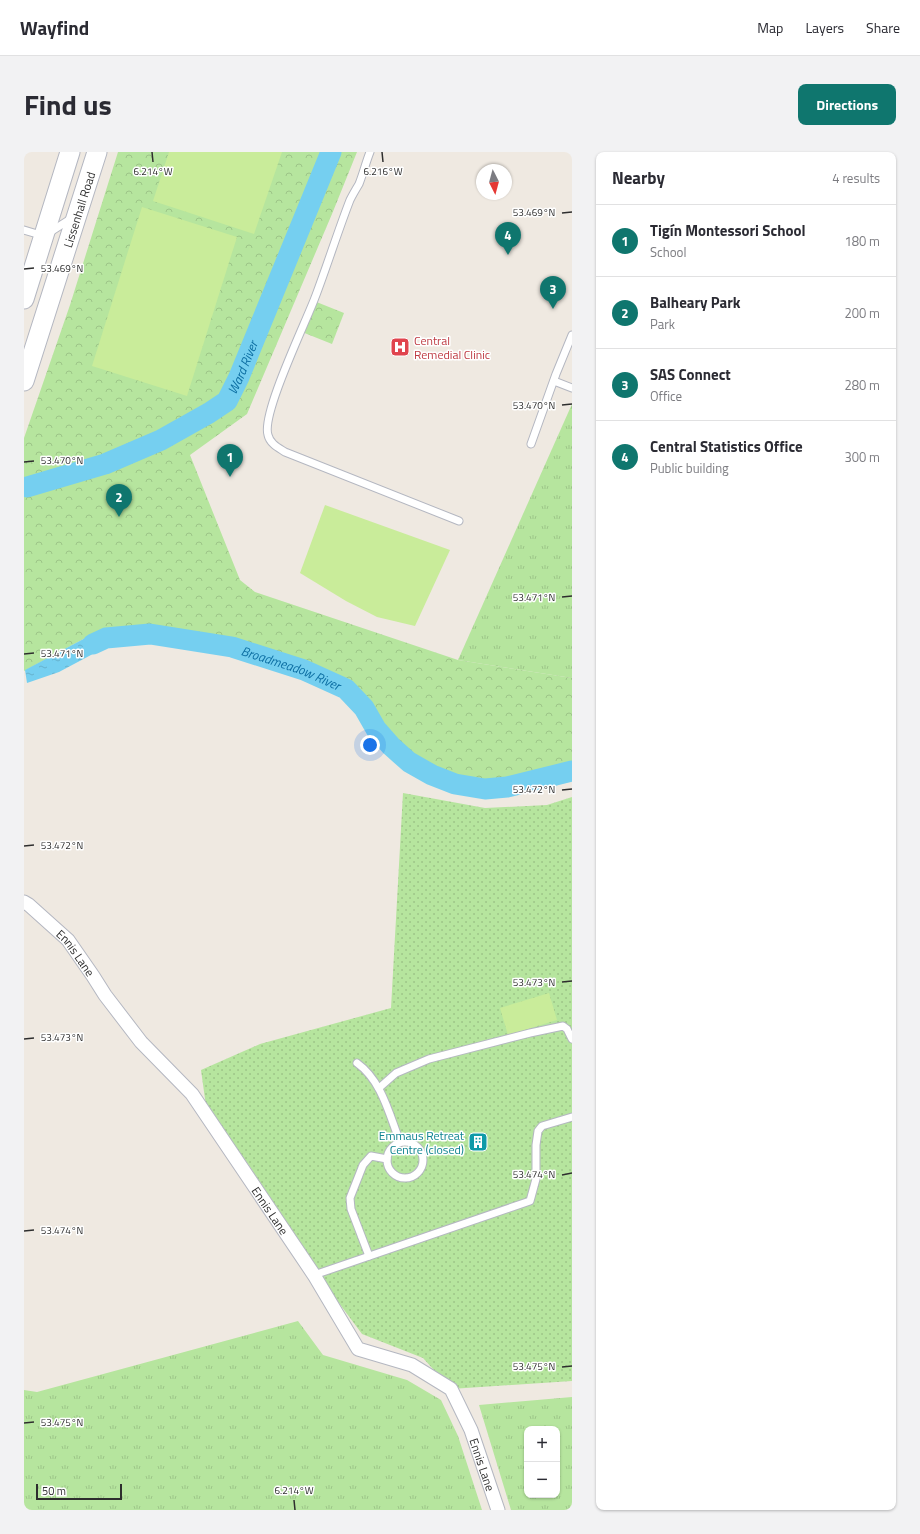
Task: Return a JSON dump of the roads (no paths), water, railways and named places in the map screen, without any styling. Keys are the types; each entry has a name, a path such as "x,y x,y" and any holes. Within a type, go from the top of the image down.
{"main road":[{"name":"Lissenhall Road","path":"24,299 70,152"},
{"name":"Lissenhall Road","path":"24,381 98,152"}],"street":[{"name":"Ennis Lane","path":"24,902 68,940 93,976 104,995 141,1042 192,1094 314,1275 358,1349 412,1366 451,1389 471,1430 498,1510"}],"lane":[{"path":"370,152 359,184 351,198 316,296 276,394 268,420 268,436 275,445 285,452 459,521"},
{"path":"24,230 44,236 77,216"},
{"path":"531,444 572,336"},
{"path":"554,381 572,388"},
{"path":"379,1088 396,1073 429,1059 530,1033 563,1026 567,1029 572,1039"},
{"path":"357,1063 367,1070 379,1088 400,1142"},
{"path":"314,1275 530,1201 536,1179 536,1145 538,1131 542,1126 572,1117"},
{"path":"400,1142 412,1142 421,1149 424,1160 420,1171 410,1177 399,1177 390,1170 387,1159 390,1148 400,1142"},
{"path":"368,1256 351,1209 350,1198 363,1166 371,1156 387,1159"}],"water":[{"path":"119,630 119,643 106,647 59,672 27,683 25,670 91,635"}],"waterway":[{"name":"Ward River","path":"27,487 105,464 161,440 227,401 239,377 331,152"},
{"name":"Broadmeadow River","path":"93,644 106,638 150,634 232,647 304,670 346,689 364,708 376,729 391,746 409,762 432,775 455,784 485,789 507,787 572,771"}],"place":[{"name":"Central Statistics Office","path":"508,255"},
{"name":"SAS Connect","path":"553,309"},
{"name":"Central Remedial Clinic","path":"400,347"},
{"name":"Tigín Montessori School","path":"230,477"},
{"name":"Balheary Park","path":"119,517"},
{"name":"Emmaus Retreat Centre (closed)","path":"478,1142"}]}
